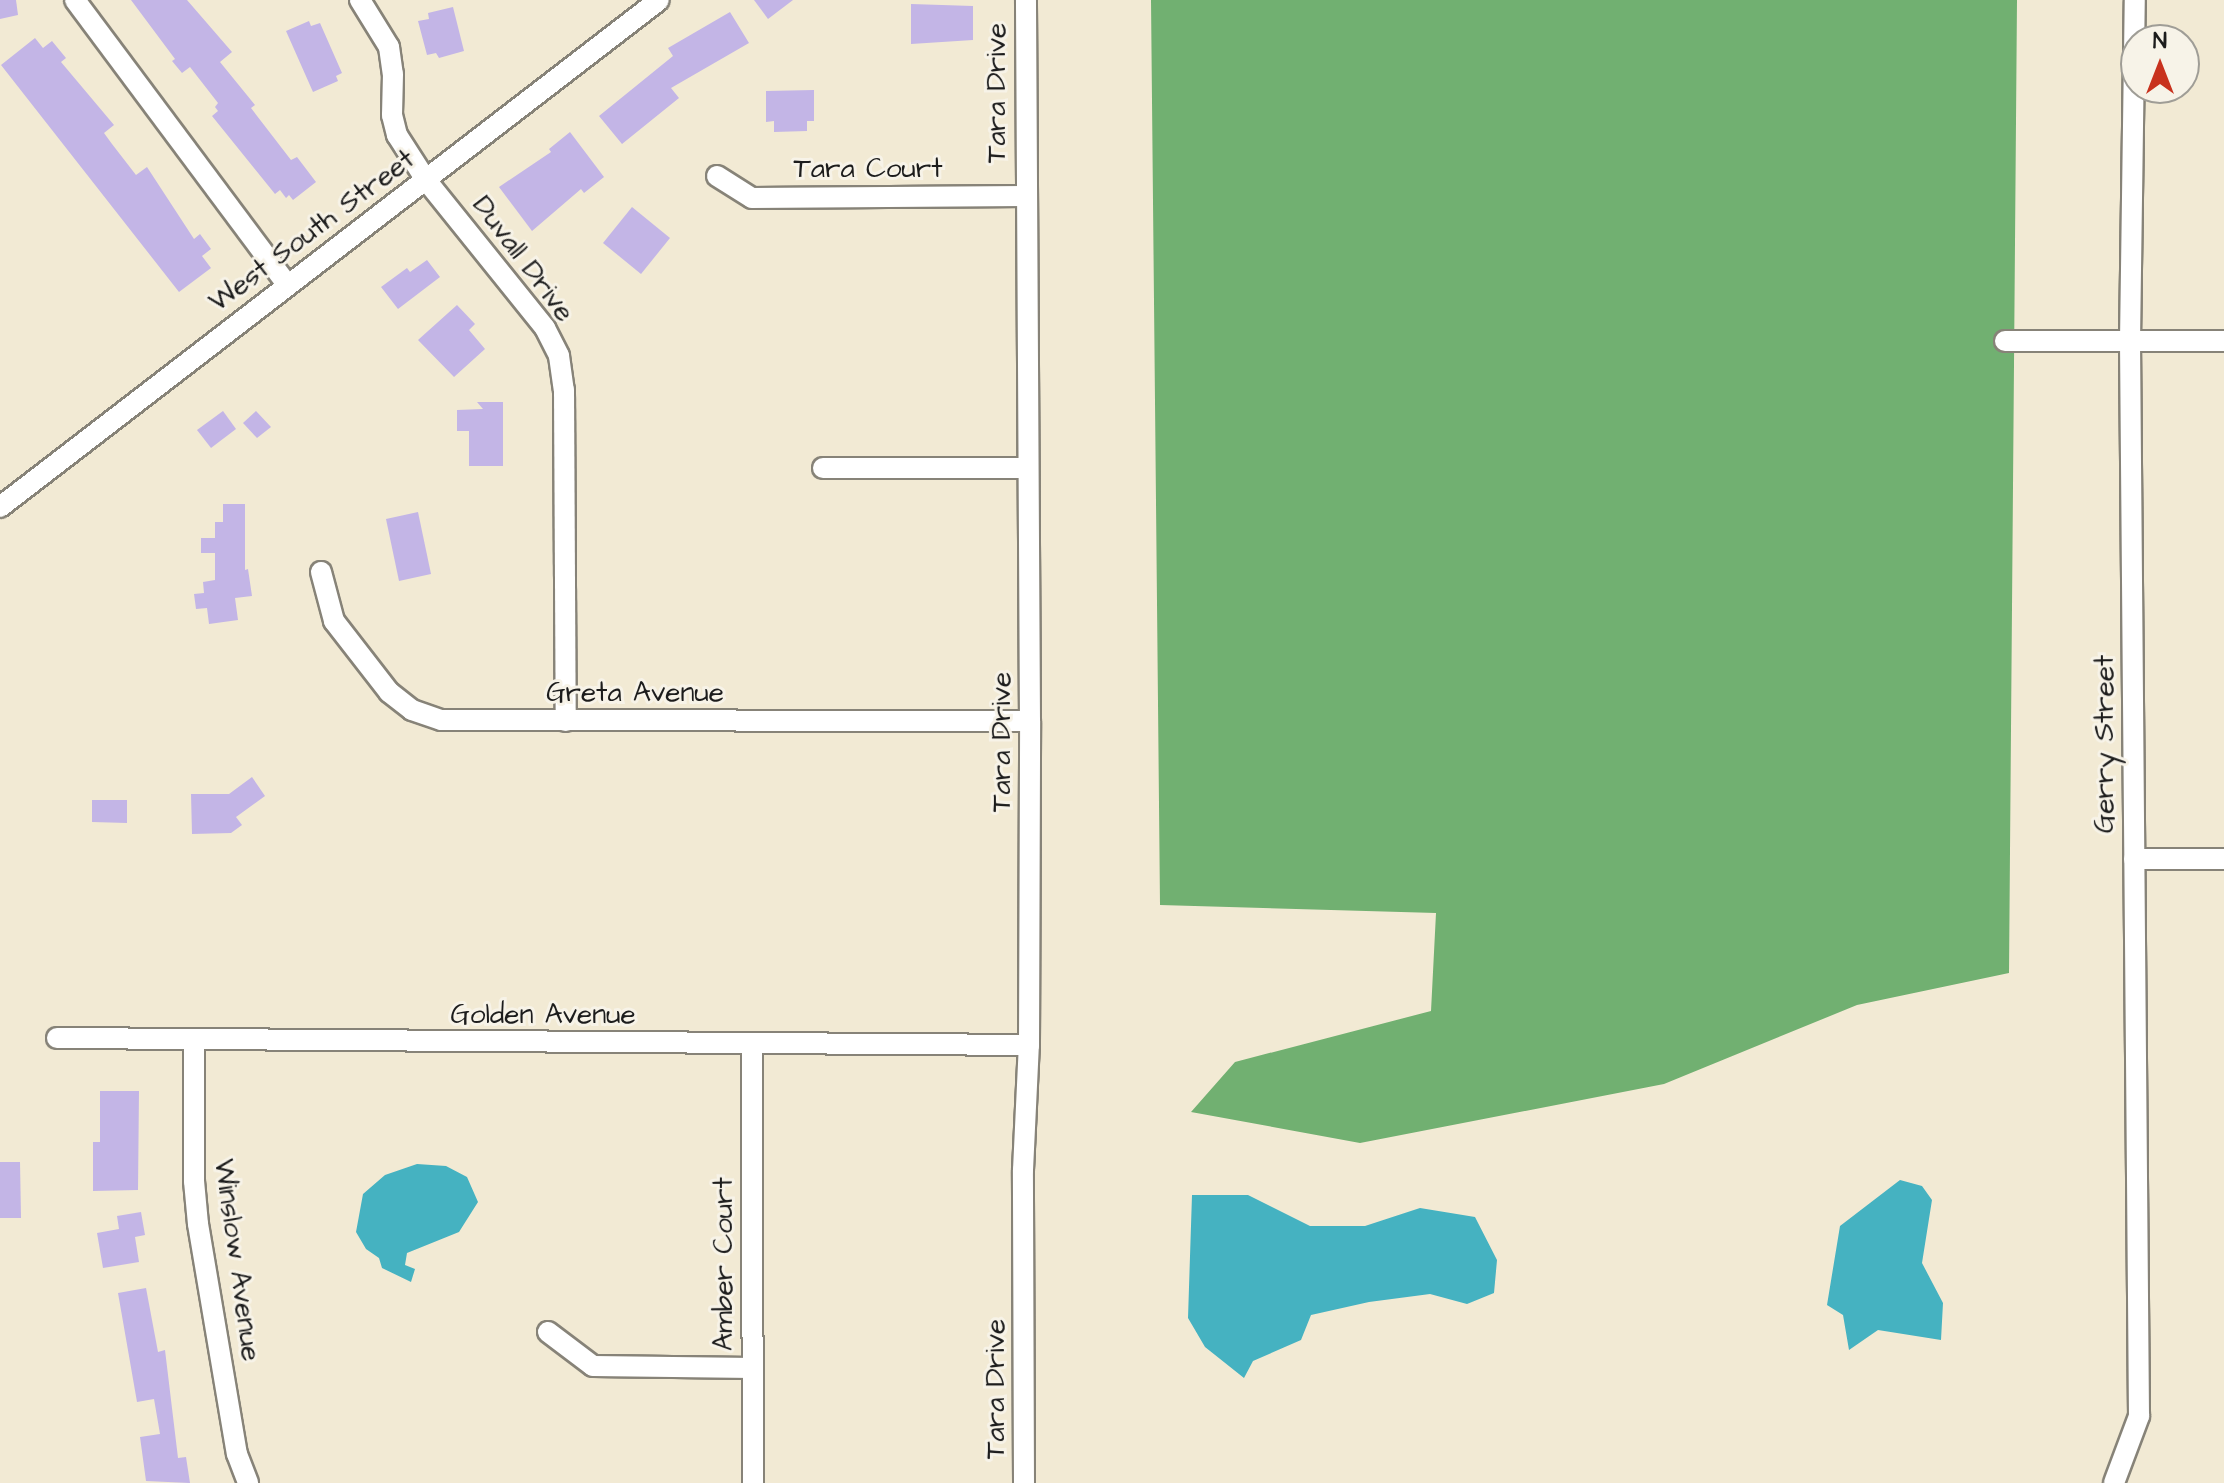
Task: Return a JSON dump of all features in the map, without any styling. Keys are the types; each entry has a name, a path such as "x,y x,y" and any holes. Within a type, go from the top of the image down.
{"street":[{"path":"75,0 287,284"},
{"name":"Duvall Drive","path":"360,0 389,47 393,74 392,115 397,135 426,180 545,328 559,356 564,390 566,721"},
{"name":"West South Street","path":"0,507 659,0"},
{"name":"Tara Drive","path":"1024,1483 1023,1170 1029,1045 1030,721 1026,0"},
{"name":"Gerry Street","path":"2114,1483 2139,1416 2130,341 2135,0"},
{"name":"Tara Court","path":"717,176 752,198 1025,196"},
{"path":"2005,341 2224,341"},
{"path":"823,468 1028,468"},
{"name":"Greta Avenue","path":"321,572 334,621 389,692 412,710 441,720 1030,721"},
{"path":"2134,859 2224,859"},
{"name":"Golden Avenue","path":"57,1038 1029,1045"},
{"name":"Winslow Avenue","path":"194,1041 194,1181 198,1224 237,1454 248,1483"},
{"name":"Amber Court","path":"752,1044 753,1483"},
{"path":"548,1332 593,1366 753,1368"}],"green space":[{"path":"1151,0 2017,0 2009,973 1857,1005 1664,1084 1360,1143 1191,1112 1235,1062 1431,1011 1436,913 1160,905"}],"water":[{"path":"417,1164 446,1166 467,1177 478,1202 459,1232 407,1253 405,1265 415,1269 411,1282 382,1268 379,1258 366,1249 356,1232 363,1194 385,1175"},
{"path":"1900,1180 1922,1186 1932,1200 1922,1263 1943,1303 1941,1340 1878,1330 1849,1350 1843,1315 1827,1305 1840,1226"},
{"path":"1192,1195 1248,1195 1310,1226 1365,1226 1420,1208 1475,1217 1497,1260 1494,1293 1467,1304 1430,1294 1369,1302 1311,1315 1301,1340 1253,1361 1244,1378 1205,1347 1188,1318"}],"building":[{"path":"0,0 16,0 18,15 0,19"},
{"path":"131,0 187,0 232,52 220,62 255,105 251,108 291,160 297,157 316,182 293,200 289,195 286,198 280,190 275,194 212,116 218,111 215,107 218,103 190,67 182,73"},
{"path":"754,0 793,0 768,19"},
{"path":"911,4 973,6 973,40 911,44"},
{"path":"453,7 464,51 439,58 436,53 427,55 418,21 429,19 428,13"},
{"path":"730,12 749,43 671,88 679,98 622,144 599,116 673,56 668,48"},
{"path":"309,21 311,26 320,23 342,73 336,76 338,81 313,92 286,31"},
{"path":"35,38 43,48 52,41 66,58 61,62 114,125 104,133 112,144 136,175 147,167 194,239 200,234 211,249 202,256 211,268 179,292 1,65"},
{"path":"814,90 814,121 807,121 807,131 774,132 774,121 766,122 766,91"},
{"path":"570,132 604,177 584,193 581,189 532,231 499,187 551,152 549,149"},
{"path":"632,207 670,238 641,274 603,243"},
{"path":"427,260 440,277 398,309 381,287 407,268 410,272"},
{"path":"457,305 475,324 469,330 485,349 454,377 418,340"},
{"path":"477,402 503,402 503,466 469,466 469,431 457,431 457,410 483,409"},
{"path":"223,411 236,429 211,448 197,430"},
{"path":"256,411 271,427 257,438 243,423"},
{"path":"223,504 245,504 245,570 248,569 252,596 235,598 238,620 209,624 207,608 196,609 194,594 204,593 203,582 215,580 215,553 201,553 201,538 215,538 215,522 223,522"},
{"path":"418,512 431,574 399,581 386,519"},
{"path":"252,777 265,796 236,817 242,825 231,833 192,834 191,794 229,794"},
{"path":"92,800 127,800 127,823 92,822"},
{"path":"100,1091 139,1091 138,1190 93,1191 93,1142 100,1142"},
{"path":"0,1162 20,1162 21,1218 0,1218"},
{"path":"141,1212 145,1235 135,1237 139,1262 103,1268 97,1233 119,1229 117,1216"},
{"path":"146,1288 158,1352 165,1350 178,1458 186,1457 190,1483 146,1481 140,1437 160,1434 154,1399 137,1402 118,1293"}]}
